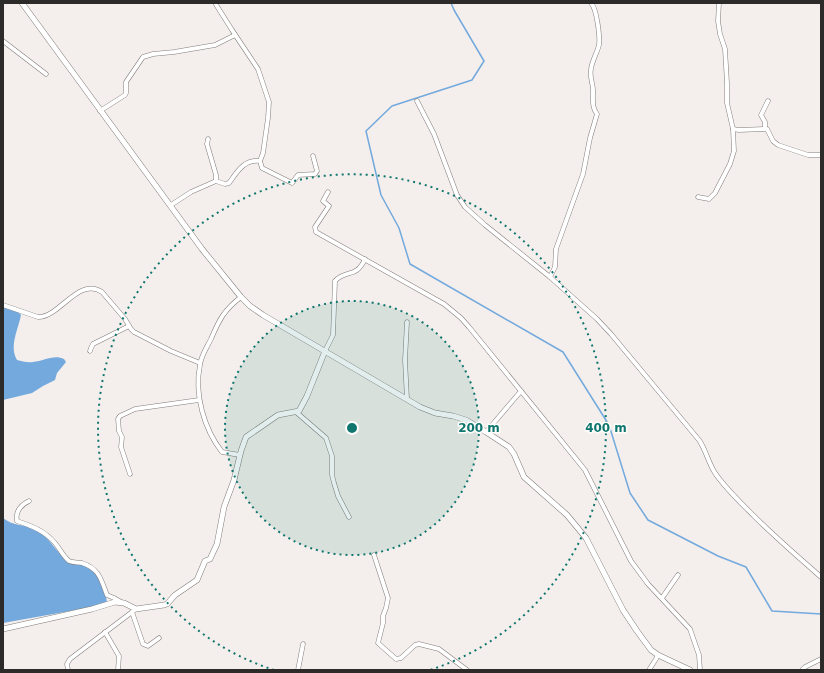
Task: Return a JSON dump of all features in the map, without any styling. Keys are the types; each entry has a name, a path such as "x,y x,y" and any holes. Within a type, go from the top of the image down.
{"street":[{"path":"22,3 202,249 250,306 423,409 460,418 509,447 514,454 524,477 567,515 580,531 636,631 658,655 690,670"},
{"path":"216,3 258,69 269,102 263,153 260,161 262,168 292,183 298,175 315,174 317,171 313,156"},
{"path":"550,277 555,267 556,249 583,174 590,138 597,114 593,104 590,73 599,40 595,12 591,3"},
{"path":"698,197 708,199 715,193 733,157 735,143 727,103 725,49 720,34 718,21 719,3"},
{"path":"100,110 124,96 126,93 126,82 143,57 153,54 215,45 232,38 235,35"},
{"path":"3,41 46,74"},
{"path":"417,101 434,134 457,195 464,207 550,277 597,319 699,440 715,472 744,506 790,551 821,577"},
{"path":"768,101 761,115 765,122 765,128 768,130 774,143 808,156 821,155"},
{"path":"733,129 765,128"},
{"path":"208,139 206,144 216,175 216,181"},
{"path":"171,205 191,192 216,181 227,184 243,164 247,162 260,161"},
{"path":"328,192 323,201 329,206 315,227 316,232 444,304 469,327 585,470 631,561 648,584 690,629 699,655 700,670"},
{"path":"68,670 67,664 70,659 134,610 166,604 175,595 197,580 205,561 210,559 217,544 224,507 234,480 243,443 246,437 278,415 299,411 332,335 335,281 342,276 350,274 361,268 365,259"},
{"path":"3,305 38,317 44,317 75,295 88,288 94,288 102,292 125,319 129,326 138,334 171,351 200,363"},
{"path":"240,455 226,454 220,449 205,420 199,400 198,376 200,363 220,318 234,302 241,297"},
{"path":"407,322 405,360 407,399"},
{"path":"90,351 93,344 129,326"},
{"path":"486,432 521,391"},
{"path":"130,474 121,447 122,437 119,431 118,418 135,409 199,400"},
{"path":"296,412 326,438 332,459 332,475 334,483 338,496 348,517"},
{"path":"29,501 23,504 18,510 16,517 17,521 30,525 46,534 69,561 81,563 95,571 102,581 107,595 134,610 143,644 148,646 159,638"},
{"path":"374,555 388,598 383,616 379,641 380,645 396,659 401,658 415,645 419,644 439,650 467,670"},
{"path":"662,598 678,574"},
{"path":"3,629 92,609 115,602 122,602"},
{"path":"105,632 119,656 118,670"},
{"path":"298,670 303,644"},
{"path":"649,670 658,655"},
{"path":"802,670 805,667 821,660"}],"water":[{"path":"3,307 17,311 21,315 14,344 17,360 31,362 56,357 64,359 66,362 57,373 55,380 32,393 3,400"},
{"path":"3,518 14,524 35,529 44,535 66,559 90,567 101,580 107,602 98,606 3,623"}],"waterway":[{"path":"451,3 484,61 472,80 392,106 366,131 381,195 399,228 410,264 563,352 609,425 630,493 648,520 718,556 746,567 772,611 821,614"}]}
